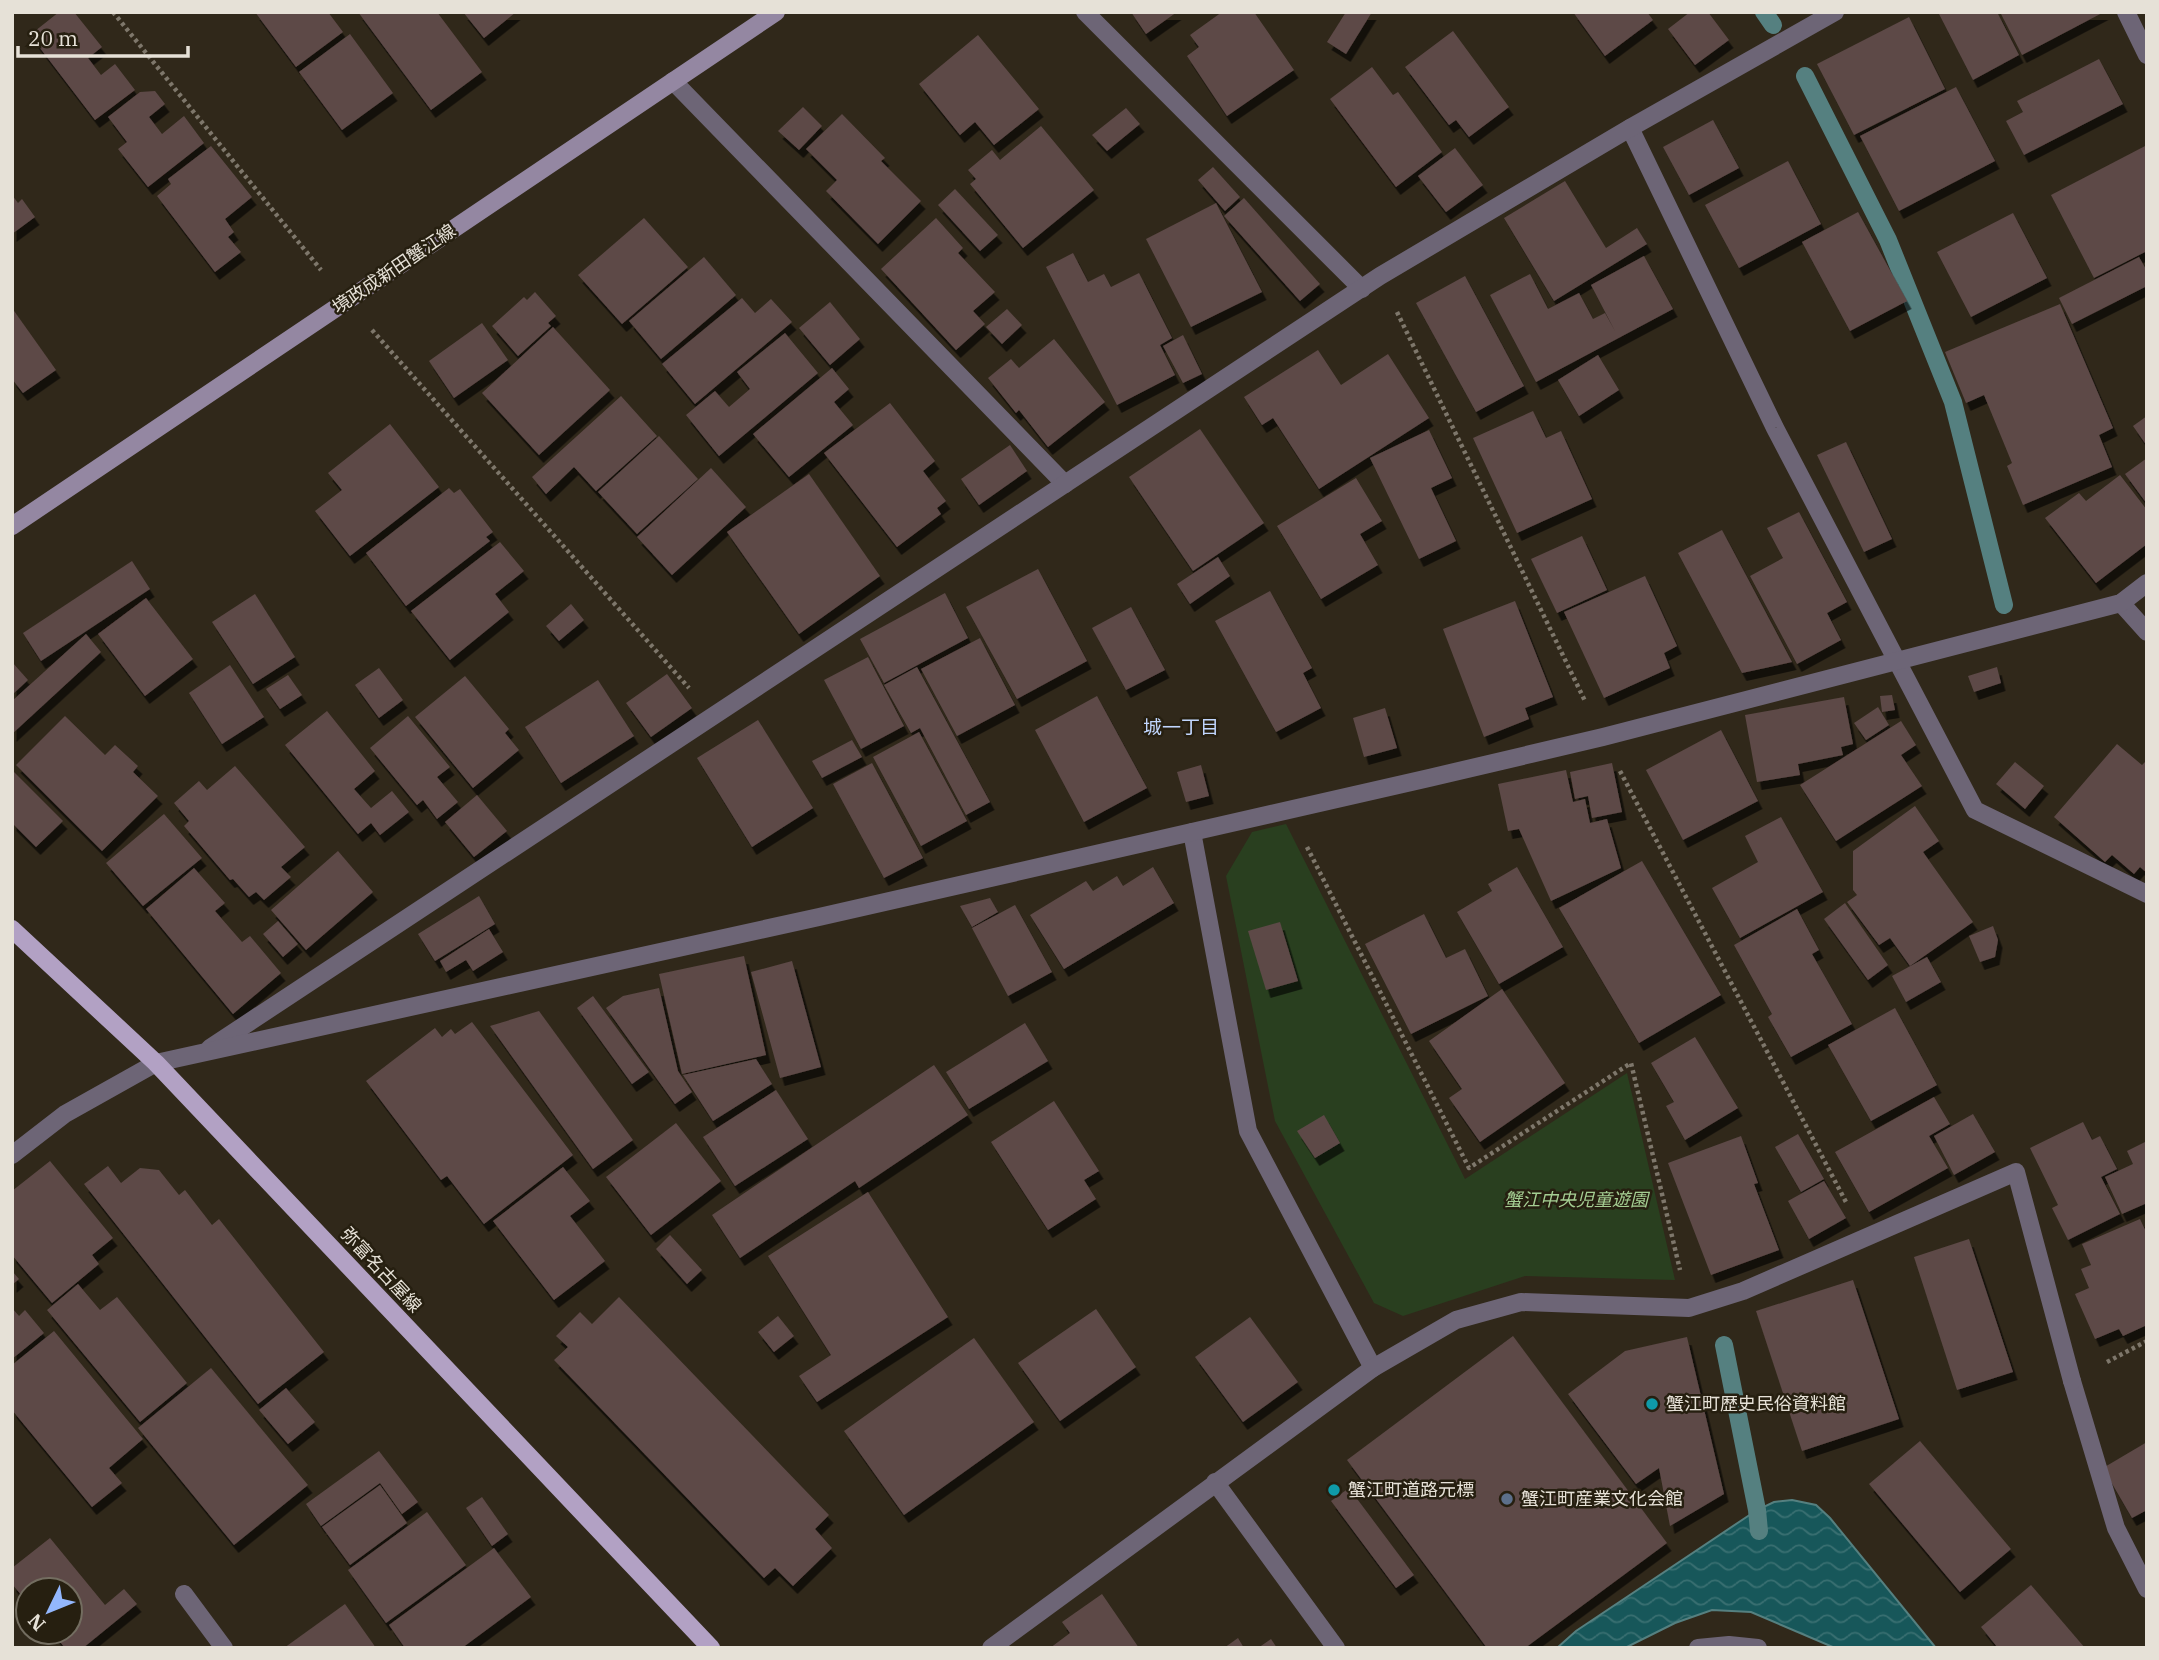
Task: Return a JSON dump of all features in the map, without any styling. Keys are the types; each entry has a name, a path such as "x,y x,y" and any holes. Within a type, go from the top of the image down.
{"main road":[{"name":"境政成新田蟹江線","path":"12,526 776,12"},
{"name":"弥富名古屋線","path":"12,929 156,1063 711,1648"}],"street":[{"path":"1084,12 1362,289"},
{"path":"201,1054 1380,276 1630,128 1835,12"},
{"path":"2126,12 2147,55"},
{"path":"673,81 1065,484"},
{"path":"1630,128 1775,428 1975,810 2147,894"},
{"path":"12,1155 65,1114 156,1063 1289,811 1602,737 2121,603 2147,583"},
{"path":"2121,603 2147,632"},
{"path":"1192,832 1248,1131 1373,1368"},
{"path":"993,1647 1373,1368 1456,1320 1521,1302 1689,1308 1743,1291 2016,1172 2072,1381 2116,1528 2147,1589"},
{"path":"1215,1482 1336,1648"},
{"path":"184,1594 224,1648"},
{"path":"1698,1648 1729,1644 1758,1648"}],"path":[{"path":"113,12 346,301 714,716"},
{"path":"1380,276 1602,737 1865,1238"},
{"path":"1289,811 1469,1168 1631,1063 1689,1308"}],"green space":[{"name":"蟹江中央児童遊園","path":"1286,824 1465,1179 1627,1073 1675,1280 1525,1276 1403,1316 1374,1303 1275,1121 1226,876 1252,832"}],"water":[{"path":"1792,1500 1816,1505 1830,1518 1936,1648 1835,1648 1751,1612 1712,1610 1675,1623 1625,1648 1557,1648 1576,1631 1757,1510 1774,1502"}],"building":[{"path":"59,12 74,12 102,47 88,58 101,75 115,64 135,90 95,120 30,35"},
{"path":"255,12 328,12 343,32 296,67"},
{"path":"358,12 437,12 482,72 431,110"},
{"path":"463,12 516,12 484,38"},
{"path":"1131,12 1177,12 1146,34"},
{"path":"1222,12 1254,12 1294,70 1227,116 1187,56 1199,47 1190,35"},
{"path":"1346,12 1372,12 1346,54 1327,42"},
{"path":"1573,12 1647,12 1653,20 1605,56"},
{"path":"1690,12 1708,12 1729,40 1695,65 1668,29"},
{"path":"1938,12 1997,12 2019,55 1973,80"},
{"path":"2000,12 2104,12 2022,55"},
{"path":"1909,17 1945,89 1854,135 1817,64"},
{"path":"1453,31 1509,107 1469,137 1456,120 1449,125 1405,67"},
{"path":"350,34 393,93 342,130 299,72"},
{"path":"978,35 1039,109 994,145 975,122 960,135 919,84"},
{"path":"2099,59 2123,104 2024,155 2006,121 2023,112 2017,101"},
{"path":"1372,67 1393,95 1398,92 1442,152 1396,187 1330,99"},
{"path":"1956,87 1995,161 1899,211 1860,136"},
{"path":"155,91 165,104 149,117 162,134 184,116 204,143 148,187 118,149 127,142 108,117 140,92"},
{"path":"803,107 822,126 799,150 778,131"},
{"path":"1126,108 1140,124 1107,151 1092,135"},
{"path":"842,114 885,158 881,161 921,201 878,244 826,191 837,180 806,149"},
{"path":"1713,120 1739,168 1689,195 1663,147"},
{"path":"1041,126 1094,190 1023,248 970,184 976,179 968,170 992,150 1000,160"},
{"path":"2147,145 2147,251 2094,278 2051,195"},
{"path":"211,146 252,197 225,219 234,232 228,237 241,252 215,272 157,196 171,184 168,179"},
{"path":"1455,148 1483,185 1446,212 1418,176"},
{"path":"1788,161 1821,224 1739,268 1705,205"},
{"path":"1213,167 1240,197 1225,211 1198,180"},
{"path":"1565,181 1606,248 1637,228 1647,244 1554,301 1504,218"},
{"path":"955,189 998,235 980,251 938,205"},
{"path":"12,195 18,203 22,199 35,217 12,234"},
{"path":"1244,198 1320,284 1300,301 1224,216"},
{"path":"1216,203 1262,292 1191,327 1146,239"},
{"path":"1858,212 1907,301 1850,331 1802,242"},
{"path":"2013,213 2047,278 1971,317 1937,252"},
{"path":"644,218 688,267 622,324 578,275"},
{"path":"936,218 963,248 958,253 995,292 973,311 985,324 956,350 881,269"},
{"path":"1073,253 1088,282 1104,274 1111,287 1139,273 1172,338 1160,345 1175,375 1117,405 1046,267"},
{"path":"1644,256 1673,309 1536,382 1490,295 1530,274 1548,309 1579,293 1593,319 1605,313 1615,331 1591,285"},
{"path":"704,257 736,295 661,359 629,321"},
{"path":"2139,257 2147,271 2147,286 2072,324 2059,298"},
{"path":"1465,276 1524,386 1476,412 1416,303"},
{"path":"535,292 556,316 548,323 551,326 518,356 492,326 524,297 527,300"},
{"path":"742,298 755,313 771,299 792,322 695,404 662,364"},
{"path":"830,302 860,339 830,365 799,328"},
{"path":"2060,304 2113,428 2099,435 2112,467 2023,505 2007,466 2012,463 1984,395 1966,403 1945,352"},
{"path":"12,308 56,370 23,393 12,379"},
{"path":"1007,309 1022,325 1002,344 986,327"},
{"path":"482,323 508,360 454,398 429,361"},
{"path":"553,327 610,390 539,455 482,393"},
{"path":"785,333 818,373 719,456 686,415 715,391 729,407 750,389 737,372"},
{"path":"1183,335 1202,374 1183,383 1163,346"},
{"path":"1054,339 1105,402 1048,447 1019,410 1016,413 988,378 1011,359 1019,368"},
{"path":"1318,350 1341,385 1388,354 1429,418 1319,489 1273,418 1262,425 1244,397"},
{"path":"1598,355 1619,390 1579,416 1558,380"},
{"path":"832,368 849,389 834,402 853,425 789,477 753,434"},
{"path":"621,396 657,436 596,491 574,467 546,494 532,477"},
{"path":"890,403 935,461 923,471 946,501 937,508 941,514 897,547 824,453"},
{"path":"1533,411 1546,438 1561,431 1592,499 1517,533 1473,438"},
{"path":"2147,416 2147,446 2133,426"},
{"path":"390,424 439,487 350,556 315,511 342,490 328,473"},
{"path":"1200,429 1264,523 1193,571 1129,477"},
{"path":"1429,430 1452,478 1431,488 1456,541 1419,559 1370,458"},
{"path":"659,436 698,479 637,534 598,492"},
{"path":"1846,442 1892,539 1864,552 1817,455"},
{"path":"1010,445 1027,471 979,505 961,479"},
{"path":"2147,458 2147,504 2125,474"},
{"path":"711,468 746,507 672,575 637,537"},
{"path":"809,474 880,576 799,634 727,532"},
{"path":"2120,475 2147,510 2147,544 2096,583 2045,518 2079,493 2086,501"},
{"path":"1356,478 1382,521 1360,534 1378,565 1321,599 1277,526"},
{"path":"449,488 454,493 460,489 493,532 486,537 490,541 406,606 366,553"},
{"path":"1799,512 1847,602 1827,613 1841,640 1797,664 1750,576 1783,558 1767,528"},
{"path":"1722,530 1792,662 1742,673 1678,553"},
{"path":"1582,536 1607,590 1557,613 1531,559"},
{"path":"500,542 524,571 495,594 509,612 450,660 411,611"},
{"path":"1218,557 1230,576 1190,604 1177,584"},
{"path":"132,561 150,589 41,661 23,633"},
{"path":"1038,569 1087,661 1017,699 966,607"},
{"path":"1645,576 1677,646 1664,653 1670,668 1604,698 1564,612"},
{"path":"1270,591 1312,668 1303,673 1321,708 1276,732 1215,621"},
{"path":"945,593 968,638 884,683 860,639"},
{"path":"255,594 295,657 253,684 212,622"},
{"path":"146,598 193,659 145,696 98,634"},
{"path":"1515,601 1553,697 1525,708 1529,719 1484,737 1443,629"},
{"path":"571,604 584,620 559,641 546,626"},
{"path":"1131,607 1165,670 1126,690 1092,628"},
{"path":"86,634 101,652 12,734 12,701"},
{"path":"980,638 1015,705 957,736 921,669"},
{"path":"868,657 904,726 861,749 824,680"},
{"path":"12,662 28,680 12,695"},
{"path":"230,665 264,717 222,744 189,693"},
{"path":"917,667 990,802 966,815 920,728 911,733 884,685"},
{"path":"1997,667 2001,683 1974,692 1968,676"},
{"path":"379,668 403,700 379,718 355,685"},
{"path":"667,674 692,708 651,737 626,703"},
{"path":"288,675 302,695 280,709 266,689"},
{"path":"465,676 509,729 505,733 519,750 473,788 415,717"},
{"path":"598,680 634,736 561,783 525,727"},
{"path":"1892,695 1895,710 1882,712 1880,696"},
{"path":"1097,696 1147,788 1084,822 1035,730"},
{"path":"1844,697 1853,744 1841,747 1843,755 1798,764 1800,775 1757,782 1745,715"},
{"path":"1878,707 1889,725 1866,740 1854,723"},
{"path":"1385,708 1397,748 1364,757 1353,718"},
{"path":"327,711 375,771 354,789 371,808 392,791 409,812 380,835 371,823 358,834 285,745"},
{"path":"65,716 105,755 115,745 138,766 133,772 158,796 102,851 16,765"},
{"path":"408,716 450,767 437,777 458,802 437,819 423,800 417,805 370,748"},
{"path":"758,720 813,808 752,847 697,758"},
{"path":"1901,721 1916,745 1901,755 1922,786 1836,841 1800,785"},
{"path":"1721,730 1758,801 1683,840 1646,770"},
{"path":"919,732 967,821 921,846 873,757"},
{"path":"852,740 862,757 822,778 812,761"},
{"path":"2117,744 2142,765 2147,760 2147,873 2140,867 2134,874 2112,855 2105,862 2054,817"},
{"path":"2015,762 2044,786 2025,809 1996,784"},
{"path":"872,763 923,858 884,878 833,784"},
{"path":"1612,763 1622,812 1592,818 1588,796 1575,799 1570,772"},
{"path":"1201,765 1209,796 1186,802 1177,772"},
{"path":"235,766 305,847 281,867 291,877 264,900 256,892 249,897 233,879 230,880 184,826 189,821 174,803 199,781 207,790"},
{"path":"12,770 63,821 36,847 12,823"},
{"path":"1566,770 1573,802 1585,799 1590,823 1607,819 1621,868 1551,901 1519,829 1508,831 1498,784"},
{"path":"477,795 507,831 474,857 445,822"},
{"path":"1915,806 1939,841 1923,852 1973,922 1910,966 1890,938 1879,945 1847,902 1857,895 1853,890 1853,851"},
{"path":"164,814 202,858 143,906 106,863"},
{"path":"1781,817 1823,892 1740,938 1712,888 1758,862 1745,836"},
{"path":"338,851 373,892 306,950 271,910"},
{"path":"1642,861 1721,995 1639,1043 1559,908"},
{"path":"1153,867 1174,903 1064,969 1030,915 1086,881 1093,891 1117,876 1123,886"},
{"path":"1517,867 1563,947 1499,984 1457,912 1492,891 1488,884"},
{"path":"194,868 225,903 215,911 242,942 250,936 281,973 233,1014 146,909"},
{"path":"479,896 495,924 435,961 418,934"},
{"path":"990,898 998,912 972,927 960,906"},
{"path":"1845,903 1888,965 1868,980 1824,919"},
{"path":"1015,905 1052,972 1008,996 972,928"},
{"path":"1797,909 1819,950 1812,954 1852,1024 1791,1057 1768,1017 1772,1014 1734,945"},
{"path":"1424,914 1446,958 1465,949 1488,996 1411,1034 1365,944"},
{"path":"278,921 298,944 283,957 263,934"},
{"path":"1280,922 1298,981 1266,990 1248,931"},
{"path":"1993,926 1998,940 1995,957 1980,962 1969,936"},
{"path":"489,929 503,952 473,971 466,960 446,972 440,961"},
{"path":"744,956 766,1055 682,1074 659,974"},
{"path":"1927,957 1941,982 1906,1002 1892,976"},
{"path":"792,961 821,1067 780,1078 751,972"},
{"path":"659,988 678,1071 692,1092 675,1104 606,1008 623,996"},
{"path":"1502,989 1565,1083 1480,1142 1449,1098 1462,1089 1429,1041"},
{"path":"593,996 649,1072 632,1084 577,1008"},
{"path":"1895,1008 1937,1085 1871,1121 1828,1045"},
{"path":"539,1011 633,1140 593,1169 490,1026"},
{"path":"472,1022 573,1155 484,1224 447,1176 441,1180 366,1081 435,1028 442,1037 451,1029 455,1034"},
{"path":"1025,1023 1048,1061 969,1109 946,1072"},
{"path":"1695,1037 1738,1108 1685,1140 1666,1106 1674,1102 1651,1063"},
{"path":"756,1059 772,1084 713,1121 683,1075"},
{"path":"934,1065 968,1115 859,1188 855,1181 740,1258 712,1215"},
{"path":"776,1090 808,1139 735,1186 703,1137"},
{"path":"1934,1097 1950,1124 1929,1136 1948,1168 1869,1212 1835,1152"},
{"path":"1054,1101 1099,1171 1084,1180 1096,1199 1048,1230 991,1142"},
{"path":"1973,1114 1995,1152 1954,1175 1934,1136"},
{"path":"1324,1115 1340,1143 1315,1158 1297,1131"},
{"path":"2083,1122 2092,1140 2100,1136 2117,1169 2101,1177 2120,1214 2068,1240 2052,1208 2058,1205 2030,1148"},
{"path":"676,1123 721,1181 651,1235 606,1177"},
{"path":"1798,1134 1824,1179 1801,1192 1775,1147"},
{"path":"1741,1136 1758,1183 1754,1184 1779,1250 1711,1275 1668,1163"},
{"path":"2147,1141 2147,1203 2122,1214 2105,1177 2133,1164 2127,1151"},
{"path":"50,1161 113,1238 92,1255 99,1264 52,1303 12,1255 12,1191"},
{"path":"108,1166 121,1183 140,1168 159,1170 179,1195 185,1190 212,1225 219,1219 324,1352 258,1404 84,1184"},
{"path":"563,1167 590,1201 570,1216 605,1261 554,1300 493,1221"},
{"path":"1824,1181 1846,1218 1809,1239 1788,1201"},
{"path":"868,1192 948,1317 817,1402 799,1376 831,1355 768,1256"},
{"path":"2140,1219 2147,1234 2147,1325 2123,1336 2119,1329 2095,1339 2075,1294 2089,1288 2081,1269 2091,1265 2082,1244"},
{"path":"670,1235 702,1270 687,1284 656,1249"},
{"path":"1969,1239 2013,1372 1957,1390 1914,1257"},
{"path":"12,1271 19,1279 12,1285"},
{"path":"1853,1280 1899,1419 1802,1451 1756,1311"},
{"path":"78,1284 100,1310 117,1297 187,1383 140,1422 47,1310"},
{"path":"619,1297 829,1515 815,1529 832,1548 793,1586 775,1568 764,1578 554,1360 568,1347 556,1336 580,1312 592,1324"},
{"path":"12,1308 19,1316 25,1310 44,1333 12,1359"},
{"path":"1096,1309 1136,1367 1060,1421 1018,1363"},
{"path":"778,1316 794,1336 774,1352 758,1332"},
{"path":"1250,1317 1298,1382 1243,1422 1195,1357"},
{"path":"54,1331 143,1439 109,1468 122,1483 92,1507 12,1410 12,1365"},
{"path":"1513,1336 1667,1543 1525,1648 1487,1648 1347,1460"},
{"path":"1687,1337 1724,1494 1670,1526 1659,1468 1636,1484 1568,1394 1625,1351"},
{"path":"974,1338 1034,1422 904,1515 844,1431"},
{"path":"211,1368 308,1485 234,1545 138,1428"},
{"path":"286,1388 315,1422 288,1444 259,1410"},
{"path":"1920,1441 2011,1549 1960,1592 1869,1484"},
{"path":"2147,1442 2147,1510 2132,1518 2103,1468"},
{"path":"379,1451 418,1502 402,1514 380,1483 321,1526 306,1504"},
{"path":"380,1485 407,1523 350,1565 322,1527"},
{"path":"1349,1488 1414,1575 1396,1588 1331,1501"},
{"path":"482,1497 508,1534 492,1546 466,1508"},
{"path":"427,1512 466,1565 386,1623 348,1570"},
{"path":"50,1538 81,1576 14,1576 14,1586 12,1568"},
{"path":"494,1548 531,1597 462,1648 405,1648 389,1625"},
{"path":"84,1579 105,1605 124,1589 137,1604 83,1648 63,1646 84,1646"},
{"path":"2031,1585 2085,1648 1998,1648 1981,1627"},
{"path":"1102,1594 1139,1648 1050,1648 1070,1633 1062,1622"},
{"path":"345,1604 376,1648 284,1648"},
{"path":"1238,1638 1244,1648 1224,1648"},
{"path":"1271,1639 1277,1648 1258,1648"}],"waterway":[{"path":"1764,12 1773,25"},
{"path":"1805,76 1888,240 1953,402 2004,605"},
{"path":"1724,1345 1759,1531"}],"place":[{"name":"蟹江町歴史民俗資料館","path":"1652,1404"},
{"name":"蟹江町道路元標","path":"1334,1490"},
{"name":"蟹江町産業文化会館","path":"1507,1499"}],"district":[{"name":"城一丁目","path":"1181,727"}]}
